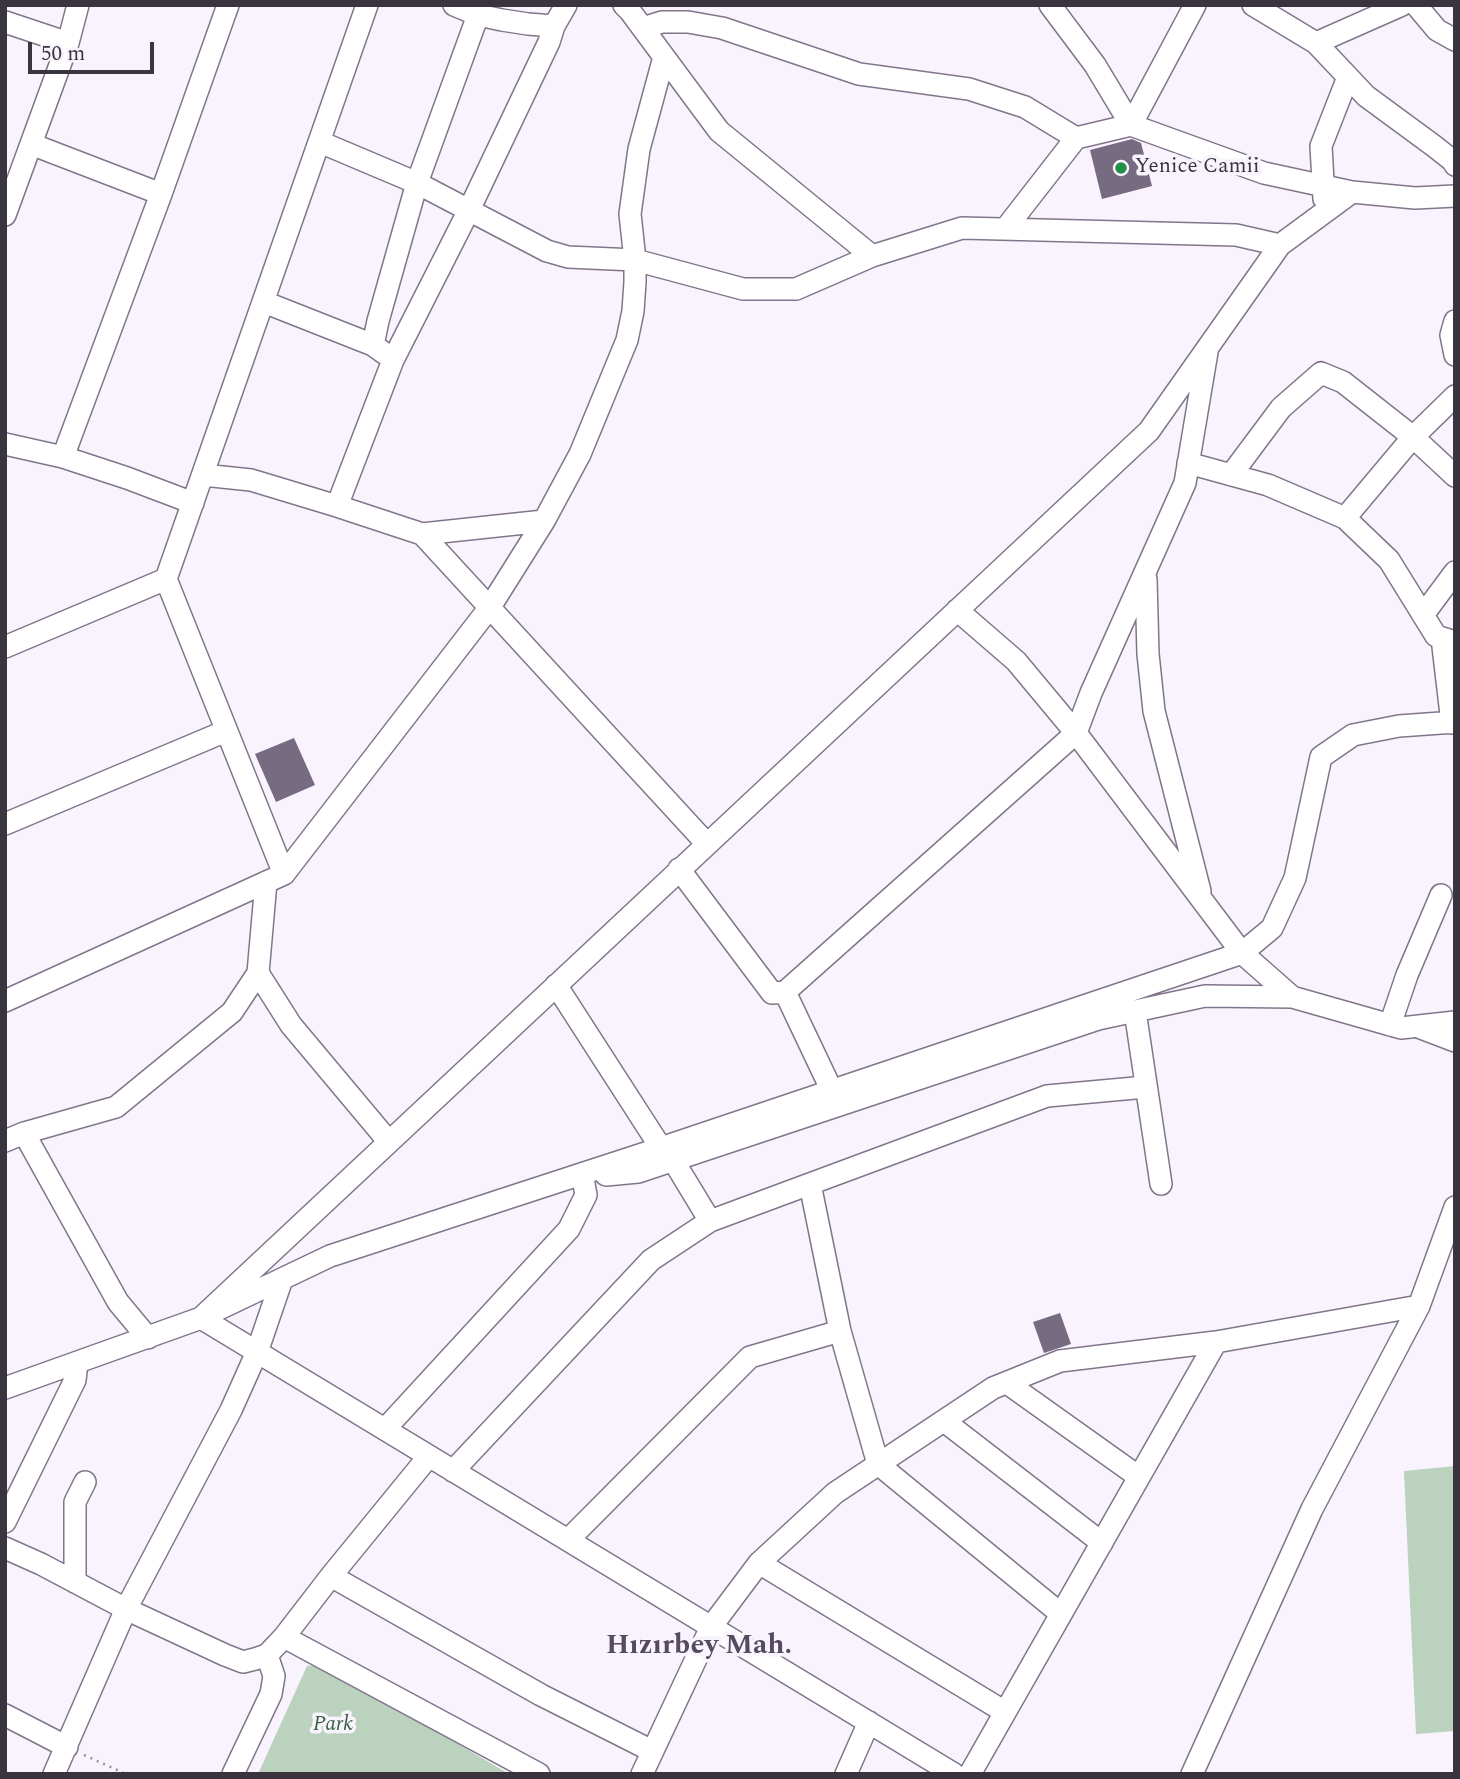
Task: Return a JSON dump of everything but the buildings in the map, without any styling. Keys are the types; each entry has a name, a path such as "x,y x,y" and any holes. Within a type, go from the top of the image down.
{"street":[{"path":"5,215 68,43 78,5"},
{"path":"63,457 228,5"},
{"path":"148,1338 118,1302 15,1137 116,1107 232,1012 258,974 275,878 226,731 166,579 368,5"},
{"path":"454,5 478,15 554,26"},
{"path":"337,506 393,359 469,210 566,5"},
{"path":"624,5 719,131 872,256"},
{"path":"1131,125 1195,5"},
{"path":"1253,5 1316,43 1366,96 1454,161"},
{"path":"1316,43 1402,5"},
{"path":"1416,5 1437,30 1455,40"},
{"path":"1051,6 1095,65 1131,125"},
{"path":"373,345 417,183 478,15"},
{"path":"5,22 68,43"},
{"path":"643,28 662,22 688,22 722,28 859,74 969,89 1025,107 1076,138"},
{"path":"5,1001 275,878 490,607 544,521 580,454 627,340 633,311 635,260 630,214 639,149 664,57"},
{"path":"1325,212 1321,146 1348,77"},
{"path":"1006,228 1076,138 1131,125 1264,173 1323,187 1415,198 1455,195"},
{"path":"320,142 417,183 547,251 568,257 635,260 743,289 796,289 872,256 962,228 1236,235 1280,246"},
{"path":"31,144 160,194"},
{"path":"201,1318 1149,431 1280,246 1352,192"},
{"path":"264,302 373,345 393,359"},
{"path":"1455,321 1451,335 1455,355"},
{"path":"680,870 772,993 785,992 1076,733 1091,693 1185,483 1208,348"},
{"path":"1231,475 1281,408 1321,373 1343,382 1413,438 1455,476"},
{"path":"1345,518 1413,438 1455,396"},
{"path":"5,444 63,457 193,503"},
{"path":"558,1181 638,1172 667,1154 832,1091 1242,953 1272,928 1295,878 1321,757 1353,735 1399,726 1454,722 1449,640 1436,636 1389,560 1345,518 1268,485 1188,463"},
{"path":"203,475 251,480 422,534 544,521"},
{"path":"422,534 706,844"},
{"path":"1146,571 1148,654 1154,711 1202,899"},
{"path":"1423,615 1455,572"},
{"path":"5,647 166,579"},
{"path":"957,610 1016,661 1076,733 1242,953 1292,997"},
{"path":"5,824 226,731"},
{"path":"1390,1025 1406,975 1441,895"},
{"path":"258,974 291,1025 389,1142"},
{"path":"556,985 710,1221"},
{"path":"785,992 832,1091"},
{"path":"5,1388 201,1318 330,1256 558,1181 667,1154 1098,1019 1205,996 1292,997 1401,1028 1455,1022"},
{"path":"1135,1011 1161,1184"},
{"path":"1417,1026 1455,1041"},
{"path":"453,1471 651,1260 710,1221 1047,1096 1146,1087"},
{"path":"385,1429 569,1229 586,1195 583,1178"},
{"path":"810,1184 840,1331 878,1464 1061,1614"},
{"path":"1192,1774 1312,1509 1419,1306 1450,1237 1455,1207"},
{"path":"54,1774 126,1609 230,1410 257,1352 282,1279"},
{"path":"642,1774 711,1626 759,1563 835,1493 993,1388 1060,1361 1216,1342 1419,1306"},
{"path":"201,1318 954,1774"},
{"path":"568,1541 750,1357 840,1331"},
{"path":"970,1774 1216,1342"},
{"path":"5,1522 75,1380 77,1363"},
{"path":"1007,1382 1139,1477"},
{"path":"944,1421 1102,1543"},
{"path":"5,1548 126,1609 243,1662 267,1655 284,1637 429,1456"},
{"path":"75,1582 75,1502 85,1482"},
{"path":"759,1563 1005,1712"},
{"path":"331,1576 541,1695 652,1751"},
{"path":"284,1637 539,1774"},
{"path":"233,1774 271,1694 274,1676 267,1655"},
{"path":"5,1715 66,1747"},
{"path":"846,1774 869,1722"}],"path":[{"path":"66,1747 126,1774"}],"green space":[{"path":"1455,1466 1455,1731 1416,1734 1404,1471"},
{"name":"Park","path":"323,1664 509,1774 258,1774 307,1666"}],"place":[{"name":"Yenice Camii","path":"1121,168"}],"district":[{"name":"Hızırbey Mah.","path":"699,1648"}]}
